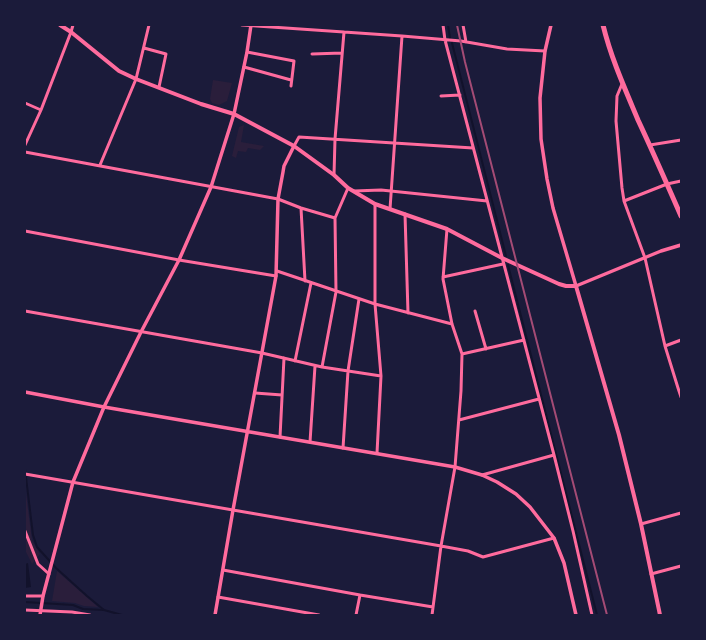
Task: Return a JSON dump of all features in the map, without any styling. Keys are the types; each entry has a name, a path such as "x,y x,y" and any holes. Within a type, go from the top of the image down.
{"highway":[{"path":"603,25 613,60 622,84 681,216"}],"main road":[{"path":"60,25 119,70 136,79 201,104 234,114 294,146 334,175 348,188 375,204 446,229 502,258 559,284 576,286 619,436 641,524 660,615"}],"street":[{"path":"25,145 41,110 73,25"},
{"path":"100,166 136,79 149,25"},
{"path":"242,25 402,36 466,42 507,49 546,51"},
{"path":"443,25 487,201 554,455 592,615"},
{"path":"463,25 466,42"},
{"path":"551,25 549,28 540,98 541,139 555,219 576,286 662,251 681,245"},
{"path":"40,613 52,559 74,482 104,407 179,260 211,187 234,114 251,26"},
{"path":"334,175 335,139 344,32"},
{"path":"390,209 402,36"},
{"path":"144,48 166,54 159,88"},
{"path":"247,52 294,61 291,86"},
{"path":"312,54 342,53"},
{"path":"244,67 292,80"},
{"path":"622,84 617,96 616,121 624,201 645,258 665,346 681,397"},
{"path":"441,96 460,95"},
{"path":"25,103 41,110"},
{"path":"215,615 277,271 278,199 284,166 294,146 299,137 474,148"},
{"path":"650,145 681,140"},
{"path":"25,152 278,199 301,208 335,218"},
{"path":"624,201 681,180"},
{"path":"322,367 336,292 335,218 348,188"},
{"path":"354,191 381,190 487,201"},
{"path":"375,204 375,304 381,376 377,453"},
{"path":"301,208 305,281"},
{"path":"405,214 408,313"},
{"path":"432,615 441,546 455,467 462,391 462,354 452,324 443,277 446,229"},
{"path":"25,231 179,260 276,276"},
{"path":"443,277 504,264"},
{"path":"277,271 375,304 452,324"},
{"path":"295,361 311,283"},
{"path":"343,448 348,371 359,299"},
{"path":"25,311 262,353 315,366 381,376"},
{"path":"475,311 486,349"},
{"path":"462,354 524,340"},
{"path":"665,346 681,340"},
{"path":"280,437 284,358"},
{"path":"310,442 315,366"},
{"path":"25,392 104,407 455,467 482,475 498,482 516,494 530,507 554,538 564,563 576,615"},
{"path":"255,393 282,395"},
{"path":"459,420 539,399"},
{"path":"482,475 554,455"},
{"path":"25,474 441,546 468,551 483,557 554,538"},
{"path":"641,524 681,513"},
{"path":"25,531 38,564 49,574"},
{"path":"652,574 681,566"},
{"path":"223,570 433,607"},
{"path":"356,615 360,595"},
{"path":"25,596 43,596"},
{"path":"218,597 320,615"},
{"path":"25,610 40,613 72,612 90,615"}],"shaded area":[{"path":"213,80 232,83 227,101 219,105 212,103 210,99"},
{"path":"244,125 241,142 264,146 260,150 248,148 246,152 238,151 236,158 232,156 239,127"},
{"path":"25,486 32,540 40,554 32,564 25,550"},
{"path":"28,563 31,587 25,588 25,564"},
{"path":"57,571 98,607 52,601"}],"waterway":[{"path":"448,25 450,38"},
{"path":"452,43 506,256"},
{"path":"508,265 597,615"},
{"path":"25,469 33,535 37,547 56,568 104,610"},
{"path":"25,602 73,605 83,609 104,610 122,615"}],"railway":[{"path":"457,25 465,62 607,615"}]}
